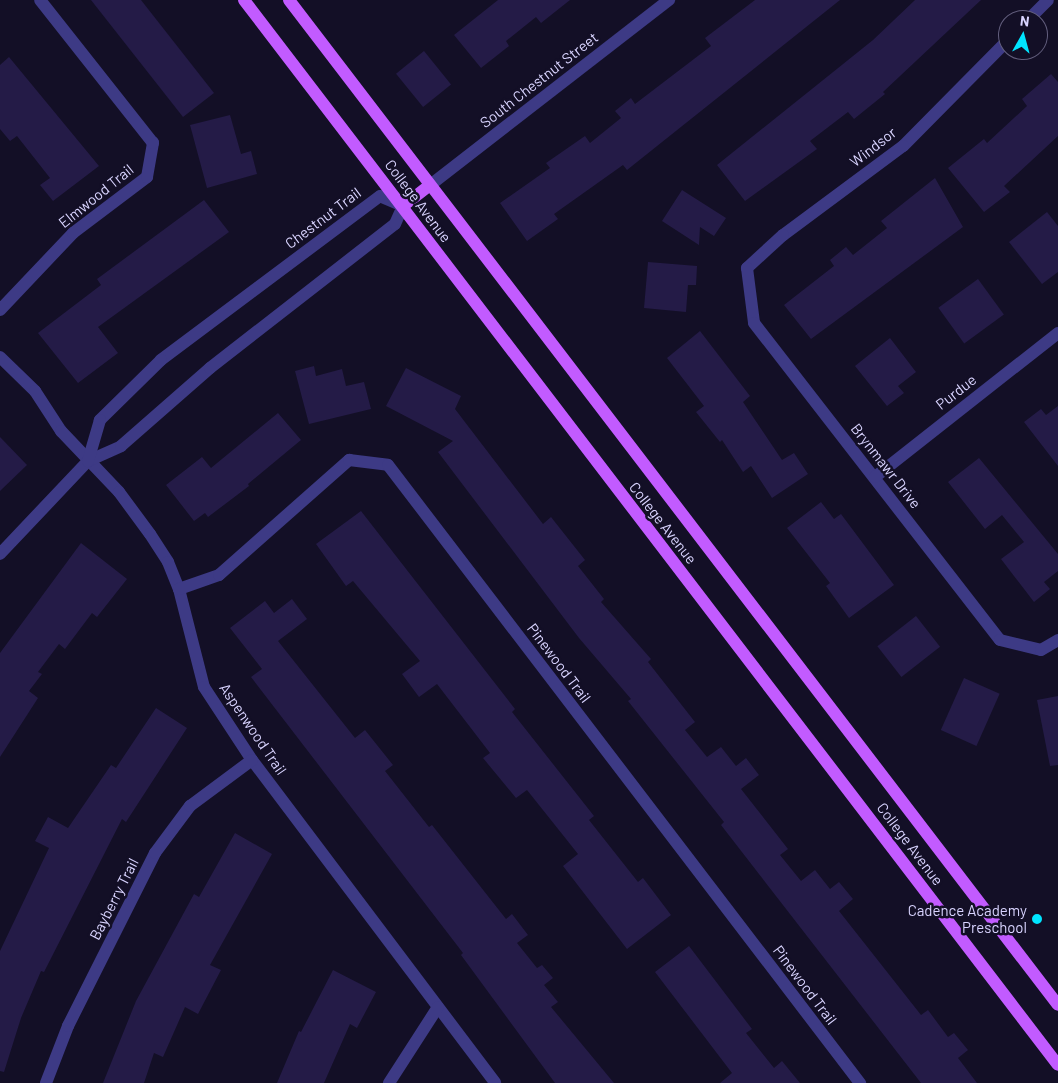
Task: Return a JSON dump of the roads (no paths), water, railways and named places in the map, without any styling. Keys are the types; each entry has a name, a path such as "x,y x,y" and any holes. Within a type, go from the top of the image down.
{"main road":[{"name":"College Avenue","path":"244,0 403,206 478,311 1058,1065"},
{"name":"College Avenue","path":"289,0 429,186 1058,1005"},
{"path":"403,206 429,186"}],"street":[{"name":"Elmwood Trail","path":"0,310 74,233 147,177 153,143 40,0"},
{"name":"South Chestnut Street","path":"429,186 669,0"},
{"path":"1038,10 1048,0"},
{"name":"Windsor","path":"747,268 783,235 903,146 998,50"},
{"name":"Chestnut Trail","path":"0,554 88,461 121,446 210,368 327,279 395,224 403,206 380,196 161,360 100,420 88,461"},
{"name":"Brynmawr Drive","path":"747,268 754,324 1000,640 1041,650 1058,640"},
{"name":"Purdue","path":"874,477 1058,333"},
{"name":"Aspenwood Trail","path":"0,357 35,391 61,431 119,492 150,534 168,562 179,589 204,687 252,760 495,1083"},
{"name":"Pinewood Trail","path":"179,589 219,575 349,460 388,465 860,1083"},
{"name":"Bayberry Trail","path":"46,1083 68,1026 155,853 190,806 252,760"},
{"path":"388,1083 438,1007"}],"place":[{"name":"Cadence Academy Preschool","path":"1037,919"}]}
